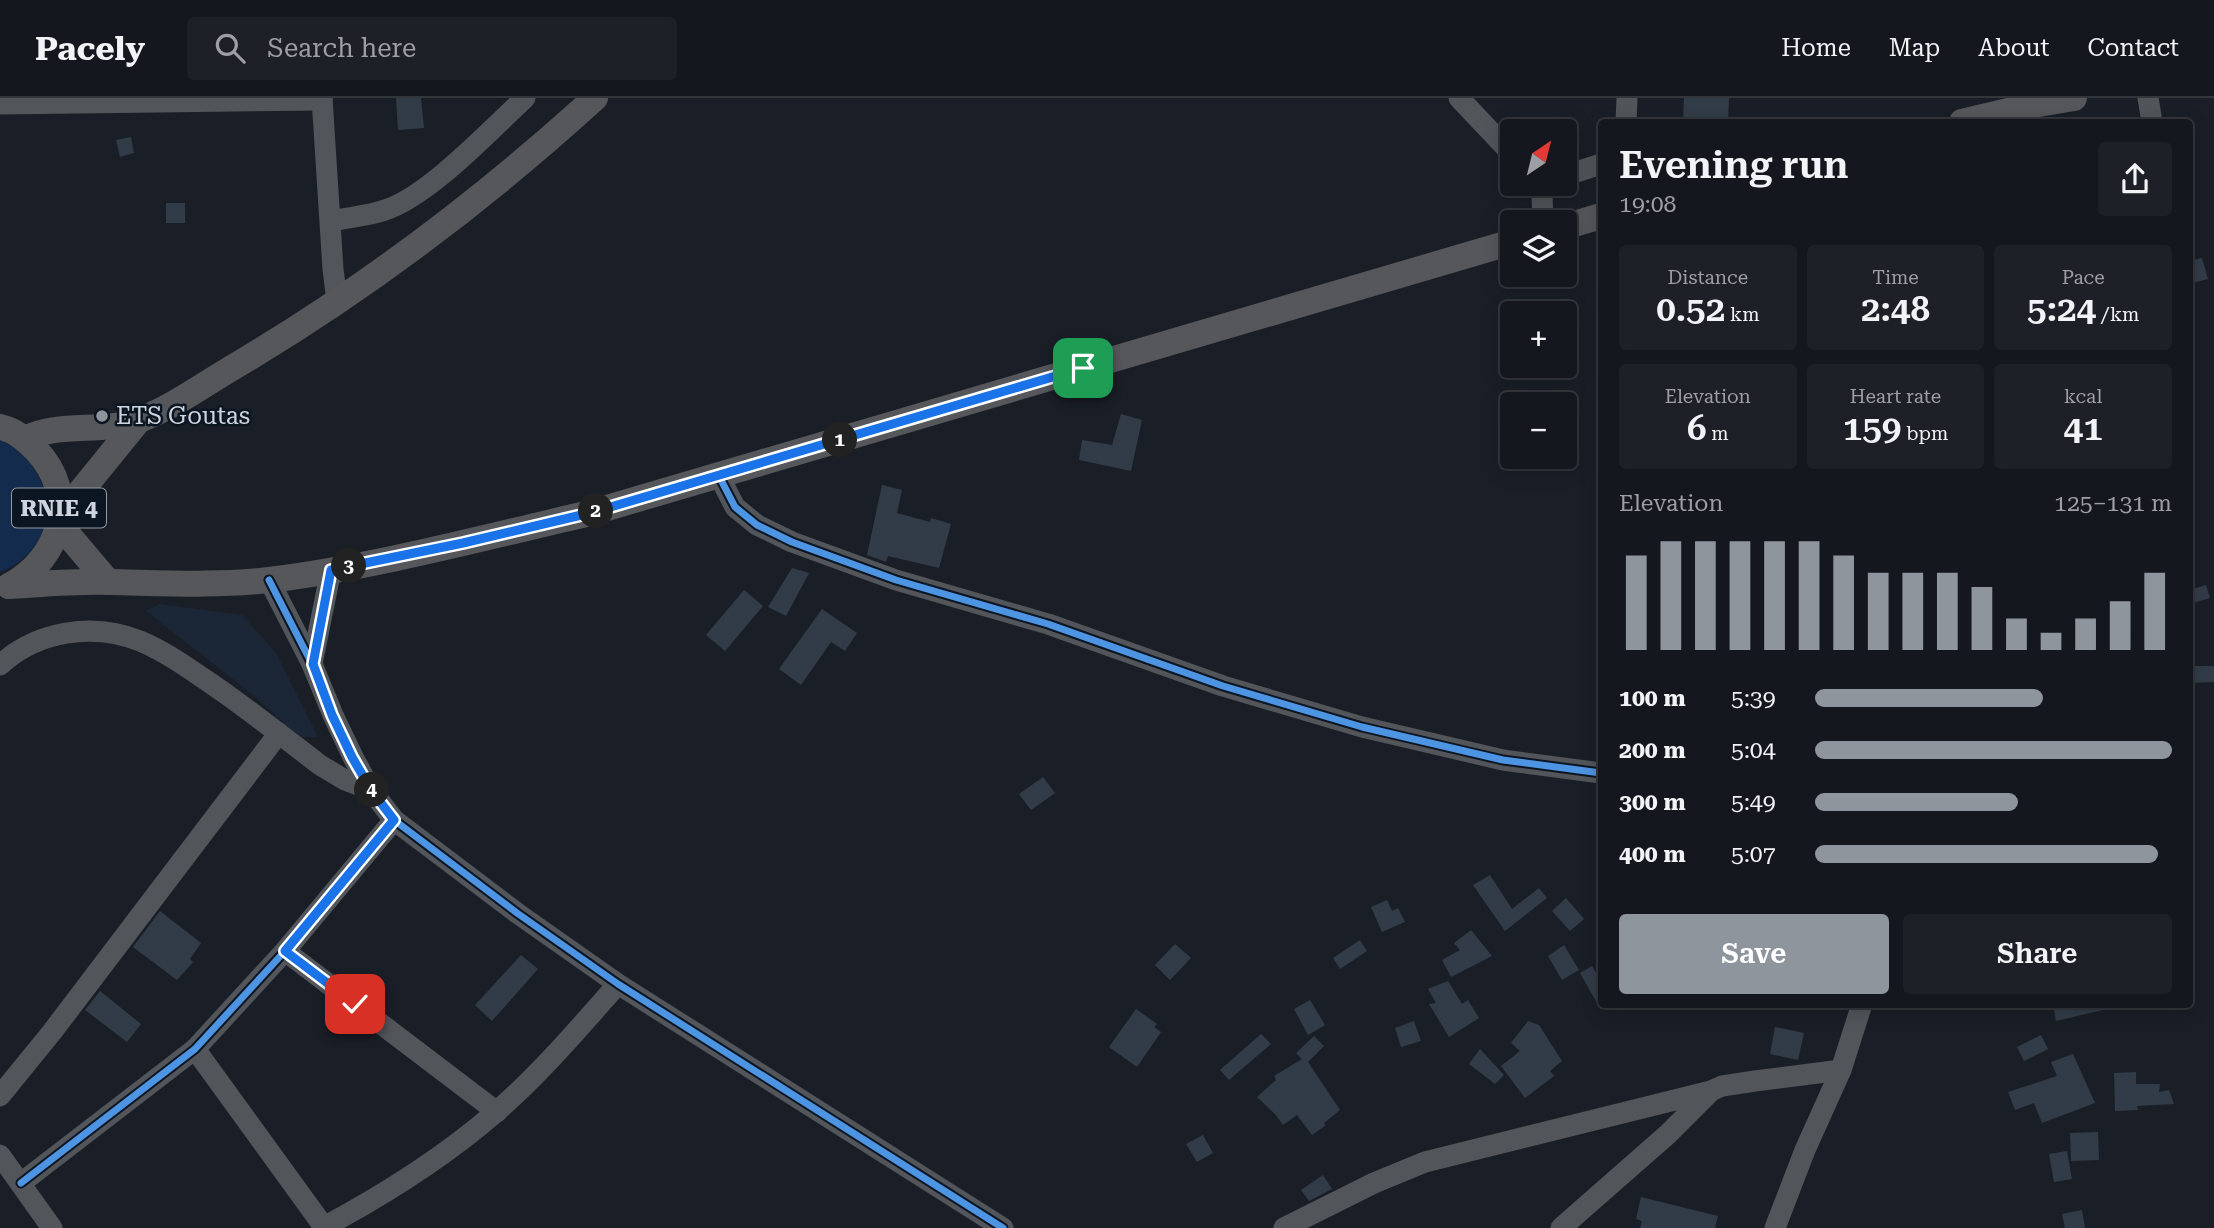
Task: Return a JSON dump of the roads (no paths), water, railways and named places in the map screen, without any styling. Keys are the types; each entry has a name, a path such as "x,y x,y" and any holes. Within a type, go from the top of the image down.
{"main road":[{"path":"25,439 38,432 138,421 253,355 414,247 490,189 595,98"},
{"path":"1975,119 2074,98"},
{"path":"1577,223 1598,217"},
{"name":"RNIE 4","path":"5,587 108,582 219,584 269,580 463,543 590,513 719,476 1500,246"},
{"path":"59,520 138,421"},
{"name":"RNIE 4","path":"0,427 25,439 45,460 58,487 59,520 52,543 42,561 27,575 5,587"},
{"name":"RNIE 4","path":"59,520 108,582"}],"street":[{"path":"332,221 386,210 410,198 452,166 525,98"},
{"path":"1458,98 1500,141"},
{"path":"1626,119 1627,98"},
{"path":"2148,98 2152,119"},
{"path":"0,104 322,99 337,301"},
{"path":"1577,172 1598,165"},
{"path":"719,476 735,507 757,525 803,546 895,580 1048,624 1223,686 1362,727 1503,760 1598,773"},
{"path":"313,664 331,570"},
{"path":"269,580 313,664 332,715 371,790 394,820 517,913 618,984 1003,1228"},
{"path":"0,665 32,644 60,634 90,631 138,640 179,661 328,770 371,790"},
{"path":"0,1096 52,1032 279,733"},
{"path":"21,1183 195,1049 285,951 394,820"},
{"path":"285,951 497,1112"},
{"path":"195,1049 323,1227 378,1198 442,1155 497,1112 618,984"},
{"path":"1775,1228 1805,1150 1841,1070 1861,1008"},
{"path":"1284,1228 1374,1183 1425,1162 1711,1091 1722,1086 1841,1070"},
{"path":"1561,1228 1668,1134 1711,1091"},
{"path":"0,1155 52,1228"}],"place":[{"name":"ETS Goutas","path":"102,416"}]}
